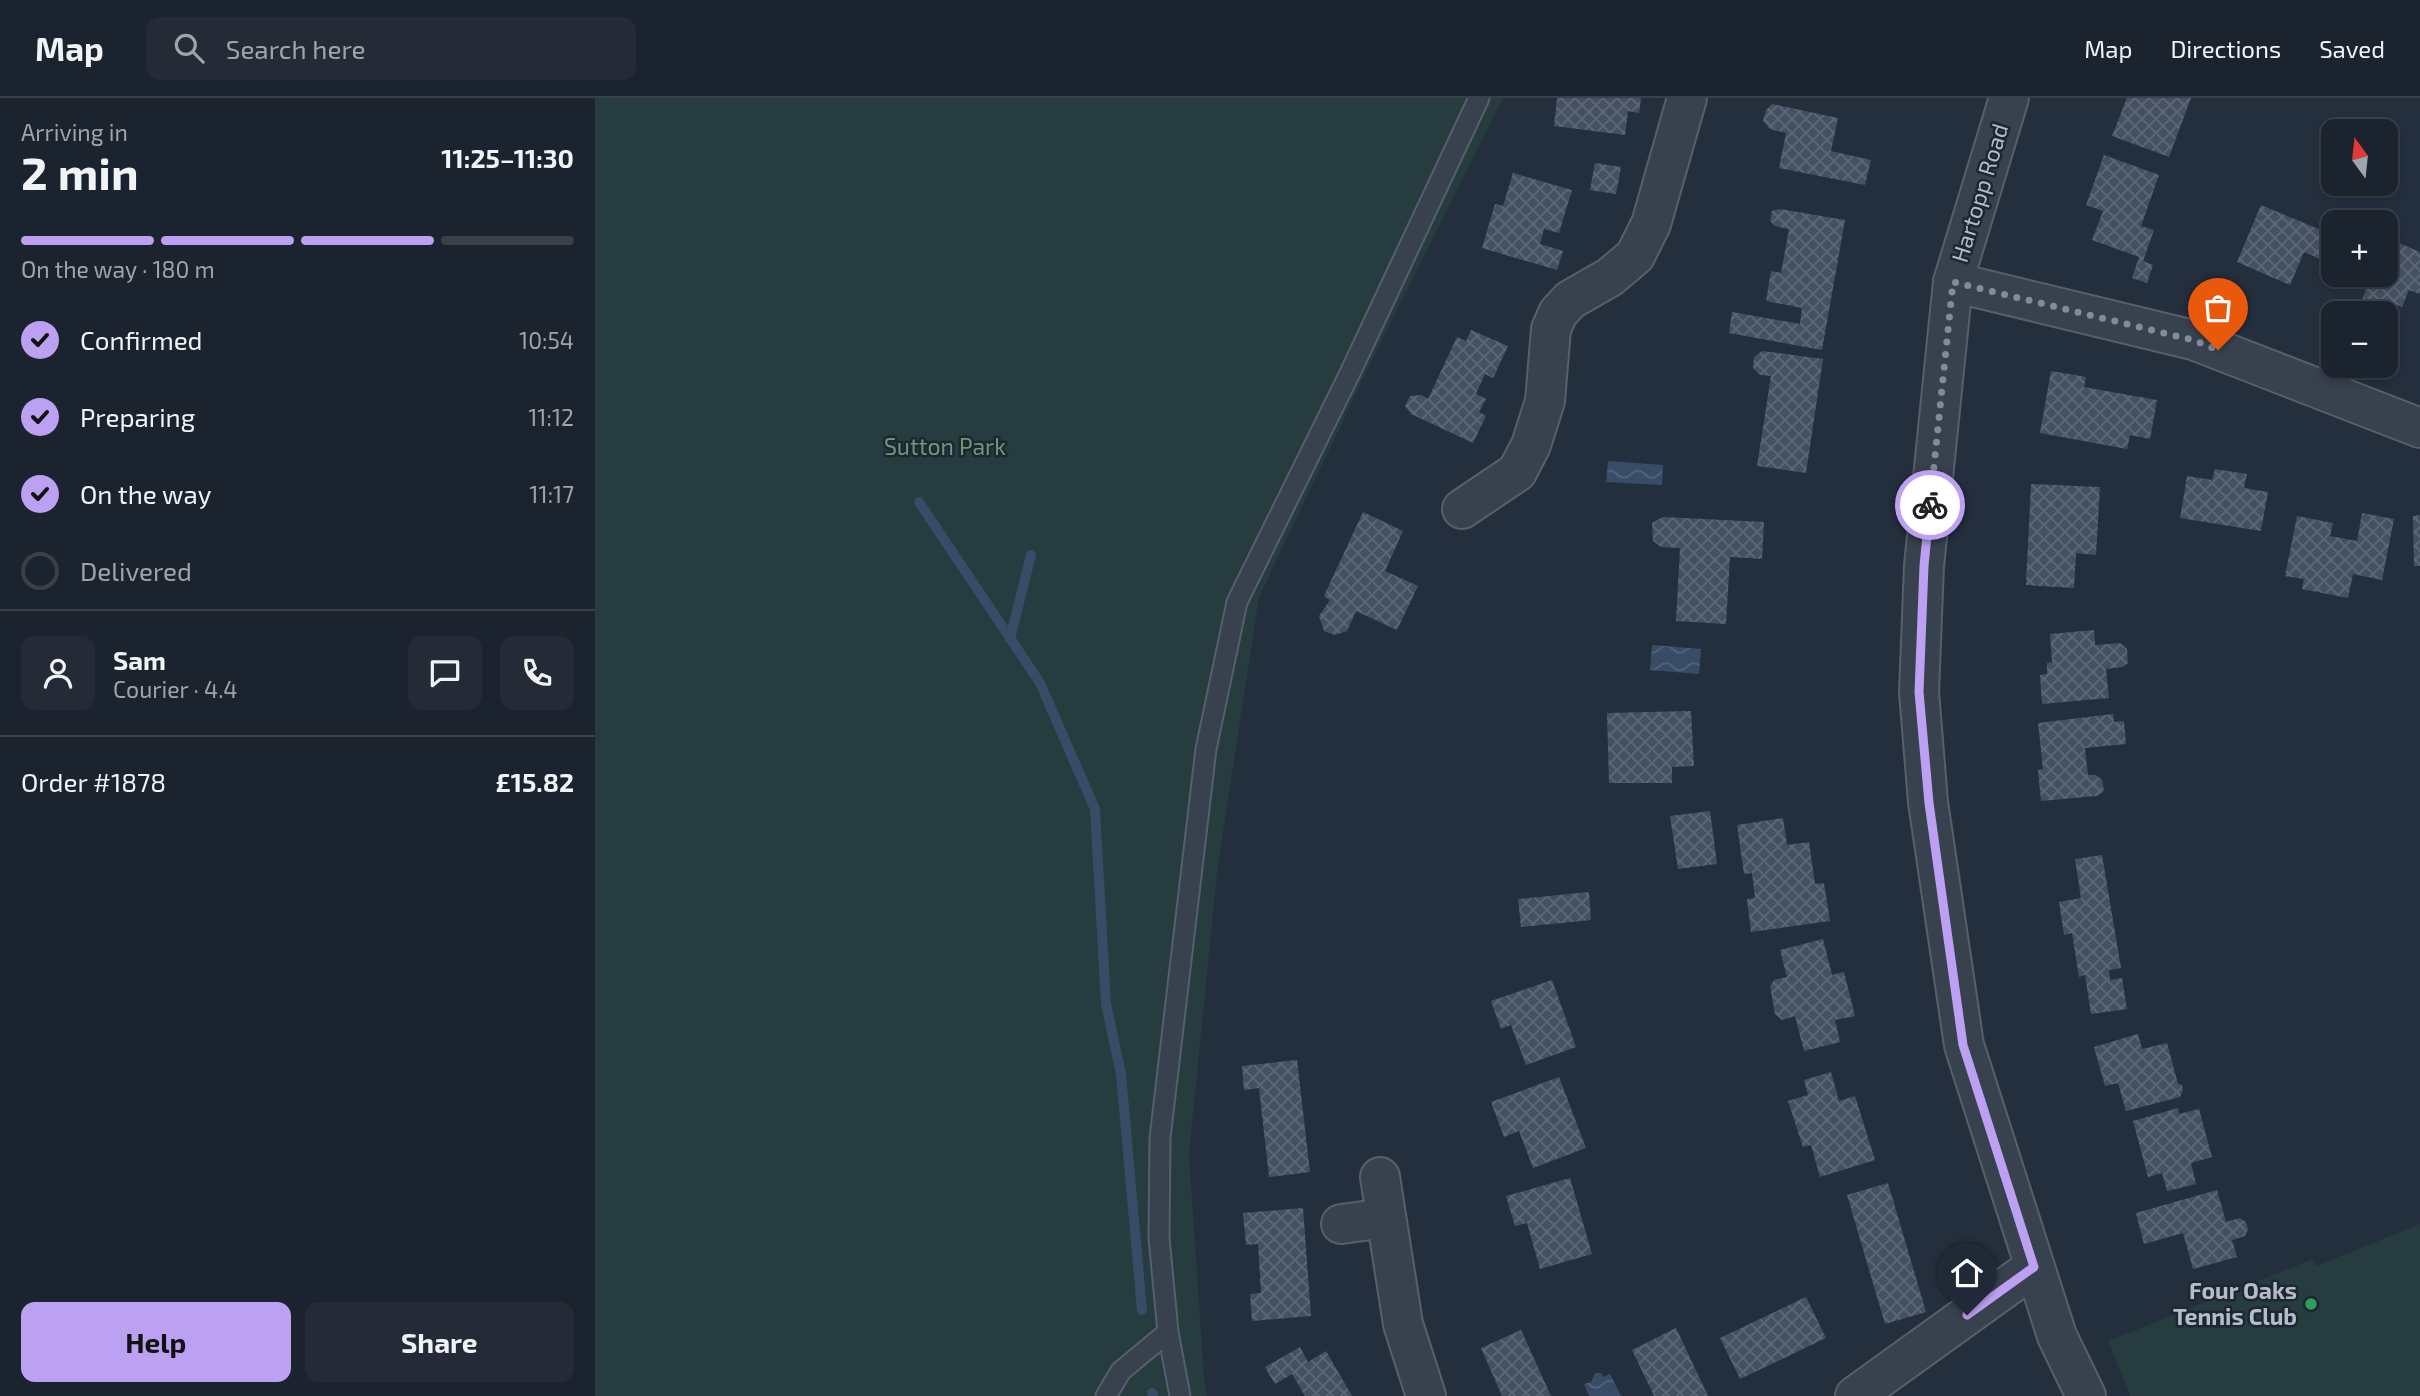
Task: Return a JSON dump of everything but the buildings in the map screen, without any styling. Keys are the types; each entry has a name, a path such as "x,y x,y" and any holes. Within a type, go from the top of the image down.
{"street":[{"path":"1462,509 1517,472 1531,445 1545,401 1551,329 1570,300 1610,277 1635,256 1651,224 1687,98"},
{"name":"Hartopp Road","path":"2009,98 1953,282 1924,566 1919,692 1929,803 1963,1045 2057,1336 2086,1396"},
{"path":"1953,282 2193,340 2420,428"},
{"path":"1380,1177 1403,1324 1426,1396"},
{"path":"1341,1224 1386,1218"},
{"path":"1855,1396 2034,1267"}],"lane":[{"path":"1180,1396 1168,1332 1159,1238 1160,1138 1206,749 1237,603 1350,373 1479,98"},
{"path":"1106,1396 1121,1371 1168,1332"}],"green space":[{"name":"Sutton Park","path":"595,98 1503,98 1372,360 1259,597 1217,872 1189,1154 1207,1396 595,1396"},
{"name":"Four Oaks Tennis Club","path":"2420,1224 2420,1396 2130,1396 2108,1341 2313,1259 2316,1266"}],"water":[{"path":"1608,461 1663,465 1662,485 1606,482"},
{"path":"1652,645 1701,649 1699,674 1650,670"},
{"path":"1595,1373 1601,1373 1603,1377 1610,1374 1621,1396 1589,1396 1584,1384 1591,1382"}],"waterway":[{"path":"919,502 1040,683 1095,809 1106,1004 1121,1074 1142,1310"},
{"path":"1010,639 1031,555"}],"way so far":[{"path":"1930,505 1953,282 2193,340 2218,350"}],"place":[{"name":"Four Oaks Tennis Club","path":"2311,1304"}],"route":[{"path":"1930,505 1924,566 1919,692 1929,803 1963,1045 2034,1267 1967,1315"}]}
